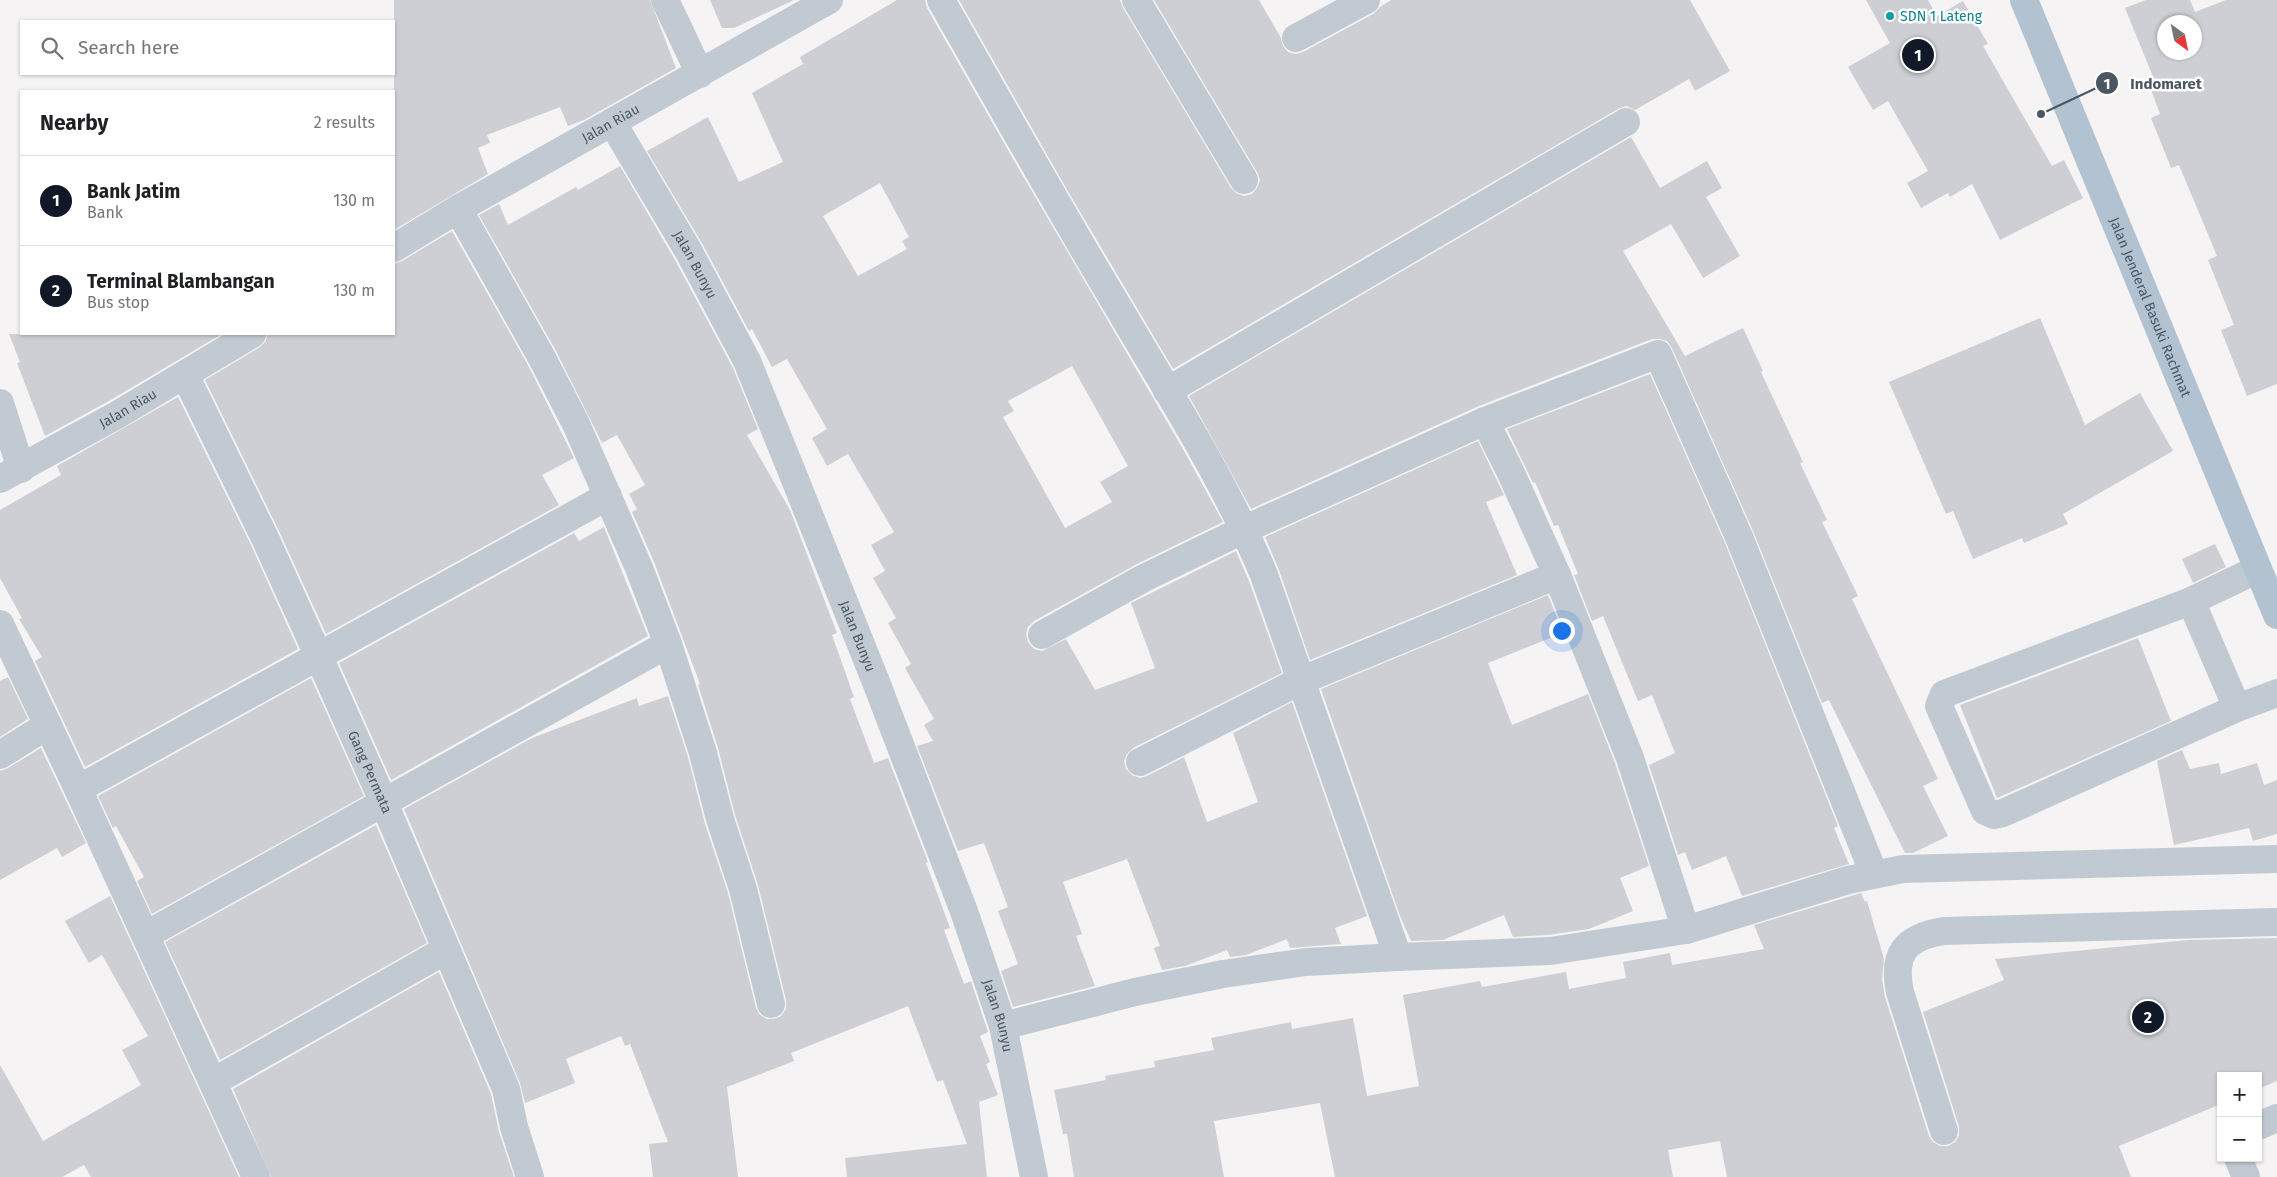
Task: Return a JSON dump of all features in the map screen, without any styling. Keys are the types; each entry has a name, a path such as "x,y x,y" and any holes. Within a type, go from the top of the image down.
{"main road":[{"name":"Jalan Jenderal Basuki Rachmat","path":"2024,0 2277,615"}],"street":[{"path":"665,0 700,74"},
{"name":"Jalan Riau","path":"395,247 458,209 829,0"},
{"path":"941,0 1054,200 1167,391 1245,529 1264,575 1398,957"},
{"path":"1136,0 1244,180"},
{"path":"1296,38 1366,0"},
{"name":"Jalan Bunyu","path":"612,122 689,252 746,361 876,682 965,914 1003,1026 1034,1177"},
{"path":"1167,391 1626,122"},
{"path":"458,209 542,358 576,424 608,496 668,644 743,889 771,1004"},
{"name":"Jalan Riau","path":"10,474 185,375 250,335"},
{"path":"1042,635 1144,578 1245,529 1485,421 1658,354 1739,537 1874,874"},
{"name":"Gang Permata","path":"185,375 265,538 384,803 506,1089 513,1121 530,1177"},
{"path":"0,403 10,474"},
{"path":"1485,421 1510,471 1557,576 1630,758 1686,930"},
{"path":"78,789 608,496"},
{"path":"2258,569 2190,601 1944,694 1939,706 1985,811 1994,815 2003,813 2237,708 2277,693"},
{"path":"1140,762 1300,681 1557,576"},
{"path":"2190,601 2237,708"},
{"path":"0,624 146,935 256,1177"},
{"path":"146,935 668,644"},
{"path":"0,755 48,725"},
{"path":"1003,1026 1180,982 1306,962 1550,952 1686,930 1848,880 1903,869 2277,859"},
{"path":"1944,1131 1896,974 1900,956 1911,943 1924,934 1944,931 2277,922"},
{"path":"212,1082 446,950"},
{"path":"2262,1124 2277,1118"},
{"path":"2240,1162 2246,1177"}],"building":[{"path":"394,0 650,0 676,68 584,120 568,126 560,107 487,135 490,143 478,148 488,174 395,229"},
{"path":"710,0 794,0 734,28 722,28"},
{"path":"897,0 925,0 927,8 1016,164 1183,449 1223,522 1137,564 1034,621 1028,627 1026,634 1028,642 1034,649 1042,651 1066,639 1095,690 1155,668 1131,603 1236,551 1249,581 1282,673 1133,748 1127,754 1124,761 1126,769 1132,775 1140,778 1184,757 1207,822 1258,802 1233,733 1292,702 1367,916 1335,928 1341,944 1290,948 1287,939 1246,955 1230,957 1227,950 1185,966 1162,970 1154,948 1160,946 1127,859 1063,882 1082,934 1076,936 1095,986 1013,1007 1001,971 1018,964 998,911 1008,907 984,843 958,851 917,746 933,741 924,725 934,719 905,668 911,664 888,623 896,618 873,578 885,571 871,545 894,532 848,454 827,466 812,438 827,429 787,359 772,367 752,329 749,331 703,245 647,151 708,117 739,182 783,162 752,93 803,64 800,57","holes":["880,183 909,237 902,241 907,249 858,276 823,216","1072,366 1128,466 1100,482 1112,502 1065,528 1003,417 1014,411 1008,401"]},
{"path":"959,0 1120,0 1231,188 1236,193 1244,196 1252,194 1257,188 1260,180 1257,172 1154,0 1259,0 1281,38 1283,46 1288,52 1296,54 1373,14 1391,0 1690,0 1730,71 1695,91 1689,79 1635,110 1626,106 1618,109 1173,369 1066,188"},
{"path":"1866,0 1928,0 1937,16 1963,1 1988,44 1983,46 2052,166 2064,160 2083,198 2000,240 1972,184 1950,197 1948,193 1921,208 1907,183 1928,171 1888,101 1873,110 1848,67 1890,43"},
{"path":"2146,0 2190,0 2195,12 2226,0 2277,0 2277,384 2247,396 2221,330 2234,325 2208,260 2217,256 2179,165 2171,168 2151,118 2160,114 2150,87 2156,84 2125,8"},
{"path":"1631,137 1660,188 1707,161 1722,188 1706,197 1740,256 1703,278 1671,224 1623,251 1685,356 1743,328 1763,371 1761,372 1803,462 1800,463 1827,520 1822,522 1858,596 1852,599 1938,779 1923,786 1948,836 1913,853 1905,853 1829,700 1822,703 1753,531 1672,348 1667,341 1652,339 1479,406 1251,509 1189,396"},
{"path":"620,166 675,260 733,368 758,429 747,435 790,510 837,633 832,635 854,697 850,699 874,763 888,758 928,862 926,863 950,928 944,930 964,984 971,981 988,1032 980,1036 990,1062 986,1064 998,1095 979,1102 987,1177 847,1177 845,1158 967,1144 943,1080 937,1082 908,1006 791,1053 794,1061 727,1087 738,1177 653,1177 649,1144 668,1142 630,1044 625,1046 621,1036 566,1059 575,1083 525,1103 520,1083 404,809 532,738 637,698 639,706 668,696 688,757 705,824 728,893 756,1008 760,1015 767,1019 781,1016 786,1009 786,1000 758,885 735,815 718,748 698,685 700,684 654,562 632,512 637,509 629,494 645,485 617,435 602,443 556,351 479,215 499,204 508,225 576,187 578,190"},
{"path":"452,231 528,365 574,458 542,475 559,505 326,634 279,531 205,380 260,347 265,342 268,335 395,335 395,264"},
{"path":"2040,318 2085,425 2140,393 2173,451 2063,514 2068,524 2024,543 2022,538 1973,559 1953,511 1946,514 1889,382"},
{"path":"9,334 220,335 109,401 45,436 17,363 20,362"},
{"path":"1650,374 1725,543 1838,826 1834,828 1849,864 1742,896 1726,856 1692,870 1685,852 1678,855 1649,765 1675,753 1652,695 1638,701 1603,616 1592,621 1574,575 1578,574 1558,525 1554,526 1535,482 1533,483 1507,429"},
{"path":"178,397 251,545 298,649 85,767 35,661 42,657 19,619 22,618 0,578 0,510 61,475 57,466"},
{"path":"1478,441 1504,495 1486,502 1517,575 1310,660 1279,570 1265,537"},
{"path":"604,527 648,636 391,780 339,663 574,533 579,541"},
{"path":"2215,544 2226,567 2193,583 2182,559"},
{"path":"1548,595 1563,633 1488,663 1512,725 1588,694 1615,763 1649,866 1620,878 1633,911 1589,929 1548,935 1513,937 1504,915 1443,940 1411,941 1400,916 1321,689"},
{"path":"2138,638 2171,721 1997,798 1960,705"},
{"path":"8,677 28,719 0,737 0,681"},
{"path":"311,678 364,796 152,914 137,881 144,877 116,826 113,828 98,796"},
{"path":"41,748 86,843 62,857 57,848 0,880 0,771"},
{"path":"2182,750 2190,769 2219,763 2221,774 2257,763 2264,785 2277,780 2277,834 2253,841 2249,828 2174,845 2157,761"},
{"path":"376,825 427,943 220,1060 165,942"},
{"path":"1861,893 1865,902 1867,901 1884,959 1882,979 1885,997 1929,1136 1933,1142 1940,1146 1948,1146 1955,1142 1959,1135 1959,1127 1923,1012 2004,980 1995,959 2188,940 2277,938 2277,1081 2262,1087 2262,1072 2217,1072 2217,1106 2119,1146 2131,1177 1727,1177 1720,1141 1668,1150 1673,1177 1335,1177 1320,1103 1214,1121 1224,1177 1074,1177 1067,1134 1063,1134 1054,1090 1106,1080 1105,1076 1155,1067 1154,1061 1214,1050 1211,1038 1291,1022 1292,1029 1353,1018 1367,1096 1419,1086 1403,995 1480,981 1482,987 1566,972 1569,989 1626,978 1623,962 1670,953 1672,965 1764,949 1754,925"},
{"path":"110,896 239,1177 91,1177 84,1165 62,1177 0,1177 0,1065 43,1141 141,1085 122,1050 148,1036 102,955 89,963 65,921"},
{"path":"439,972 491,1094 499,1132 514,1177 271,1177 233,1089"}],"place":[{"name":"SDN 1 Lateng","path":"1890,16"},
{"name":"Bank Jatim","path":"1918,55"},
{"name":"Indomaret","path":"2041,114"},
{"name":"Terminal Blambangan","path":"2148,1017"}]}
